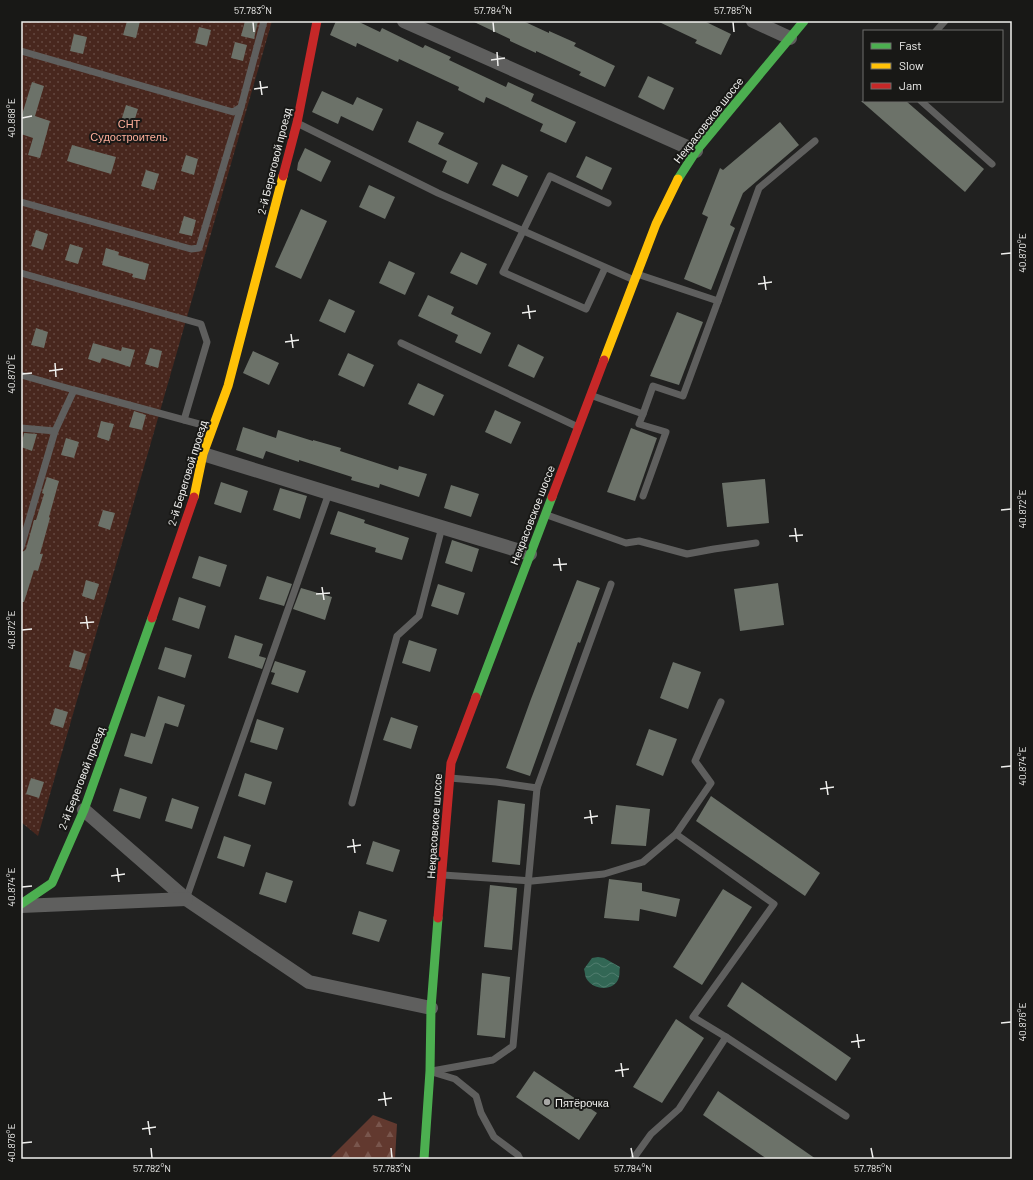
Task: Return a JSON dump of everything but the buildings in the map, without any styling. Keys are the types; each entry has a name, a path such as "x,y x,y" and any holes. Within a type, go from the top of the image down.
{"main road":[{"name":"2-й Береговой проезд","path":"21,905 52,883 84,810 194,498 203,454 228,386 297,123 317,21"},
{"name":"Некрасовское шоссе","path":"424,1159 430,1071 431,1008 451,763 656,224 677,180 696,151 804,21"}],"street":[{"path":"404,21 696,151"},
{"path":"753,21 790,38"},
{"path":"203,454 530,554"},
{"path":"84,810 186,899 309,982 431,1008"},
{"path":"21,905 186,899"}],"lane":[{"path":"21,202 191,248 199,248 241,107 264,21"},
{"path":"937,30 945,21"},
{"path":"21,51 232,112 241,107"},
{"path":"922,102 992,164"},
{"path":"297,123 438,193 605,268 718,301"},
{"path":"643,496 666,432 639,424 653,386 683,396 760,188 815,141"},
{"path":"605,268 586,309 503,272 550,176 608,203"},
{"path":"21,273 200,324 207,342 184,420"},
{"path":"401,343 579,427"},
{"path":"21,375 213,428"},
{"path":"21,547 22,538 55,431 74,390"},
{"path":"591,396 643,414"},
{"path":"21,428 55,431"},
{"path":"186,899 329,493"},
{"path":"545,514 626,543 639,541 687,554 756,543"},
{"path":"352,803 398,636 419,616 442,527"},
{"path":"430,1071 493,1060 513,1046 537,788 611,584"},
{"path":"443,875 528,880 604,874 643,862 676,834 711,783 696,761 721,702"},
{"path":"450,778 496,782 537,788"},
{"path":"676,834 774,904 692,1017 726,1037 846,1116"},
{"path":"633,1159 651,1134 679,1109 726,1037"},
{"path":"430,1071 456,1079 476,1096 481,1113 494,1137 518,1155 520,1159"}],"green space":[{"name":"СНТ Судостроитель","path":"21,21 272,21 38,836 21,822"},
{"path":"373,1115 397,1124 395,1159 329,1159"}],"water":[{"path":"592,958 604,958 620,967 617,982 609,987 598,987 589,982 586,977 584,969"}],"traffic: fast":[{"path":"678,179 696,151 804,21"},
{"path":"476,697 552,497"},
{"path":"21,904 52,883 84,810 152,618"},
{"path":"424,1159 430,1071 431,1008 438,918"}],"traffic: slow":[{"path":"194,497 203,454 228,386 283,176"},
{"path":"604,360 656,224 678,179"}],"traffic: jam":[{"path":"283,176 297,123 317,21"},
{"path":"552,497 604,360"},
{"path":"152,618 194,497"},
{"path":"438,918 451,763 476,697"}],"place":[{"name":"Пятёрочка","path":"547,1102"}]}
